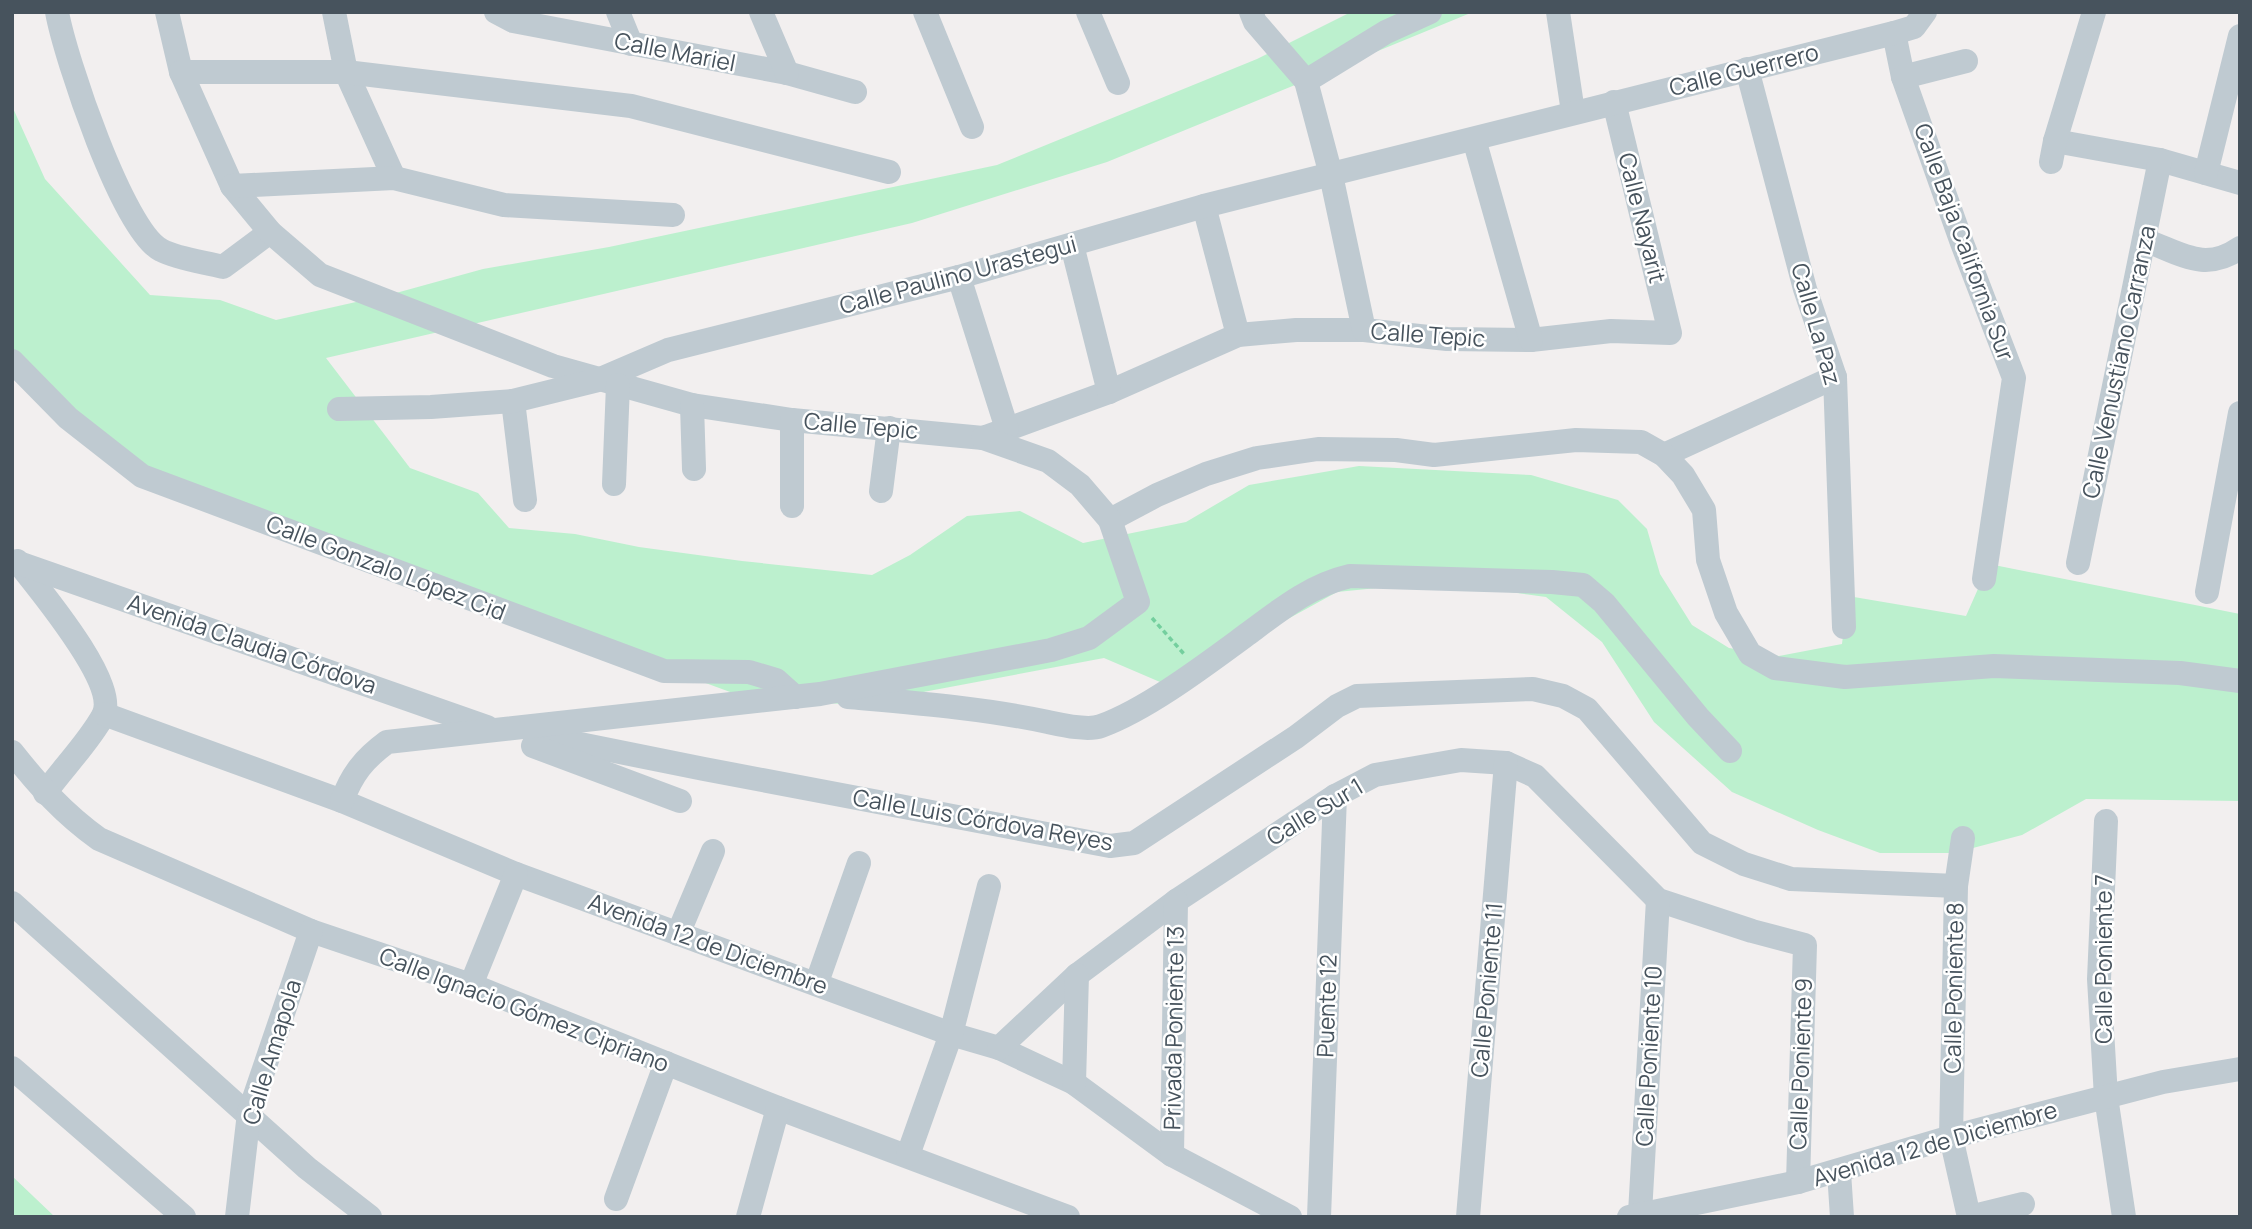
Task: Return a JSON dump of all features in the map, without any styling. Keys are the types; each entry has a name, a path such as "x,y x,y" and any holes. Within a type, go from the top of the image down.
{"street":[{"path":"57,12 60,31 94,133 138,226 160,250 223,267 270,232"},
{"name":"Calle Tepic","path":"167,12 181,72 232,186 270,232 320,275 529,357 692,405 792,419 983,438 1109,392 1238,335 1296,330 1364,330 1447,339 1531,340 1611,331 1670,333"},
{"path":"334,12 346,72 394,178"},
{"name":"Calle Mariel","path":"496,12 513,21 787,73 855,92"},
{"path":"618,12 631,44"},
{"path":"761,12 787,73"},
{"path":"925,12 972,127"},
{"path":"1088,12 1118,83"},
{"path":"1306,81 1386,32 1430,12"},
{"path":"1558,12 1573,112"},
{"path":"2094,12 2053,152 2160,160 2240,183"},
{"path":"1253,17 1306,81 1331,175 1364,330"},
{"name":"Calle Guerrero","path":"1573,112 1747,69 1911,24"},
{"name":"Calle Baja California Sur","path":"1911,24 1903,77 2014,378 1984,579"},
{"path":"2206,173 2240,36"},
{"path":"1903,77 1966,61"},
{"name":"Calle La Paz","path":"1747,69 1805,289 1835,377 1844,627"},
{"path":"181,72 346,72 631,106 889,172"},
{"name":"Calle Nayarit","path":"1614,102 1670,333"},
{"name":"Calle Paulino Urastegui","path":"340,408 431,407 513,401 608,382 668,349 959,277 1205,206 1573,112"},
{"path":"1474,139 1531,340"},
{"name":"Calle Venustiano Carranza","path":"2078,563 2160,160"},
{"path":"232,186 394,178 504,205 673,215"},
{"path":"1205,206 1238,335"},
{"path":"2144,240 2207,263 2224,259 2240,248"},
{"path":"1072,245 1109,392"},
{"path":"959,277 1007,429"},
{"name":"Calle Gonzalo López Cid","path":"12,360 68,418 142,476 664,671 749,672 776,680 795,697"},
{"path":"1664,455 1835,377"},
{"path":"608,382 614,484"},
{"path":"513,401 525,500"},
{"path":"692,405 694,469"},
{"path":"2207,592 2240,413"},
{"path":"792,419 792,506"},
{"path":"881,491 889,428"},
{"path":"528,736 820,694 1051,650 1089,638 1136,594 1113,529 1080,485 1048,461 983,438"},
{"path":"1113,529 1157,495 1206,474 1257,458 1318,449 1396,450 1434,455 1576,440 1641,442 1664,455 1683,475 1704,510 1708,560 1726,613 1750,654 1775,668 1845,677 1994,666 2180,673 2240,681"},
{"path":"15,558 93,665 104,688 104,713 45,793"},
{"name":"Avenida Claudia Córdova","path":"15,558 495,730"},
{"path":"820,694 991,710 1055,723 1098,727 1139,707 1198,669 1290,602 1326,581 1350,576 1448,576 1583,585 1604,603 1698,717 1730,751"},
{"name":"Calle Luis Córdova Reyes","path":"528,736 1110,846 1133,843 1357,696 1534,689 1563,696 1587,709 1702,843 1744,864 1791,878 1956,886"},
{"name":"Avenida 12 de Diciembre","path":"104,713 342,801 516,874 817,982 951,1034 999,1048 1074,1083 1172,1155 1290,1217"},
{"path":"342,801 350,779 366,758 387,743 495,730 528,736 680,801"},
{"name":"Calle Ignacio Gómez Cipriano","path":"12,752 45,793 71,819 99,839 311,931 471,985 778,1108 1068,1217"},
{"name":"Calle Sur 1","path":"999,1048 1077,975 1176,901 1335,796 1375,775 1461,760 1506,763 1535,776 1658,900 1752,931 1805,945"},
{"name":"Calle Poniente 11","path":"1468,1217 1506,763"},
{"name":"Puente 12","path":"1319,1217 1335,796"},
{"name":"Calle Poniente 7","path":"2106,821 2099,979 2106,1097 2124,1217"},
{"name":"Calle Poniente 8","path":"1963,838 1956,886 1951,1137 1970,1217"},
{"path":"678,934 713,851"},
{"path":"817,982 859,863"},
{"path":"471,985 516,874"},
{"path":"908,1155 951,1034 989,886"},
{"name":"Calle Poniente 10","path":"1635,1215 1658,900"},
{"name":"Privada Poniente 13","path":"1172,1155 1176,901"},
{"path":"12,903 249,1113 307,1168 370,1217"},
{"name":"Calle Amapola","path":"237,1217 249,1113 311,931"},
{"name":"Calle Poniente 9","path":"1798,1182 1805,945"},
{"path":"1074,1083 1077,975"},
{"path":"616,1199 666,1063"},
{"path":"12,1068 184,1217"},
{"name":"Avenida 12 de Diciembre","path":"1635,1215 1696,1211 1839,1172 1951,1137 2176,1080 2240,1069"},
{"path":"748,1217 778,1108"},
{"path":"1839,1172 1842,1217"},
{"path":"1970,1217 2023,1204"}],"path":[{"path":"1136,594 1198,669"}],"green space":[{"path":"1351,12 1473,12 1107,162 912,223 326,358 410,468 478,493 509,528 575,534 639,547 742,561 872,575 910,555 967,516 1020,511 1083,543 1186,522 1249,485 1359,466 1531,475 1618,500 1647,529 1660,574 1692,625 1729,648 1779,656 1842,644 1848,596 1966,616 1989,564 2240,614 2240,801 2086,799 2022,835 1954,853 1880,853 1818,830 1732,792 1654,722 1602,642 1546,597 1437,582 1337,592 1167,685 1104,658 854,705 741,696 417,577 137,463 57,398 12,347 12,106 45,179 150,295 220,300 276,320 396,293 483,269 609,247 997,165 1257,59"},
{"path":"12,1176 55,1217 12,1217"}]}
